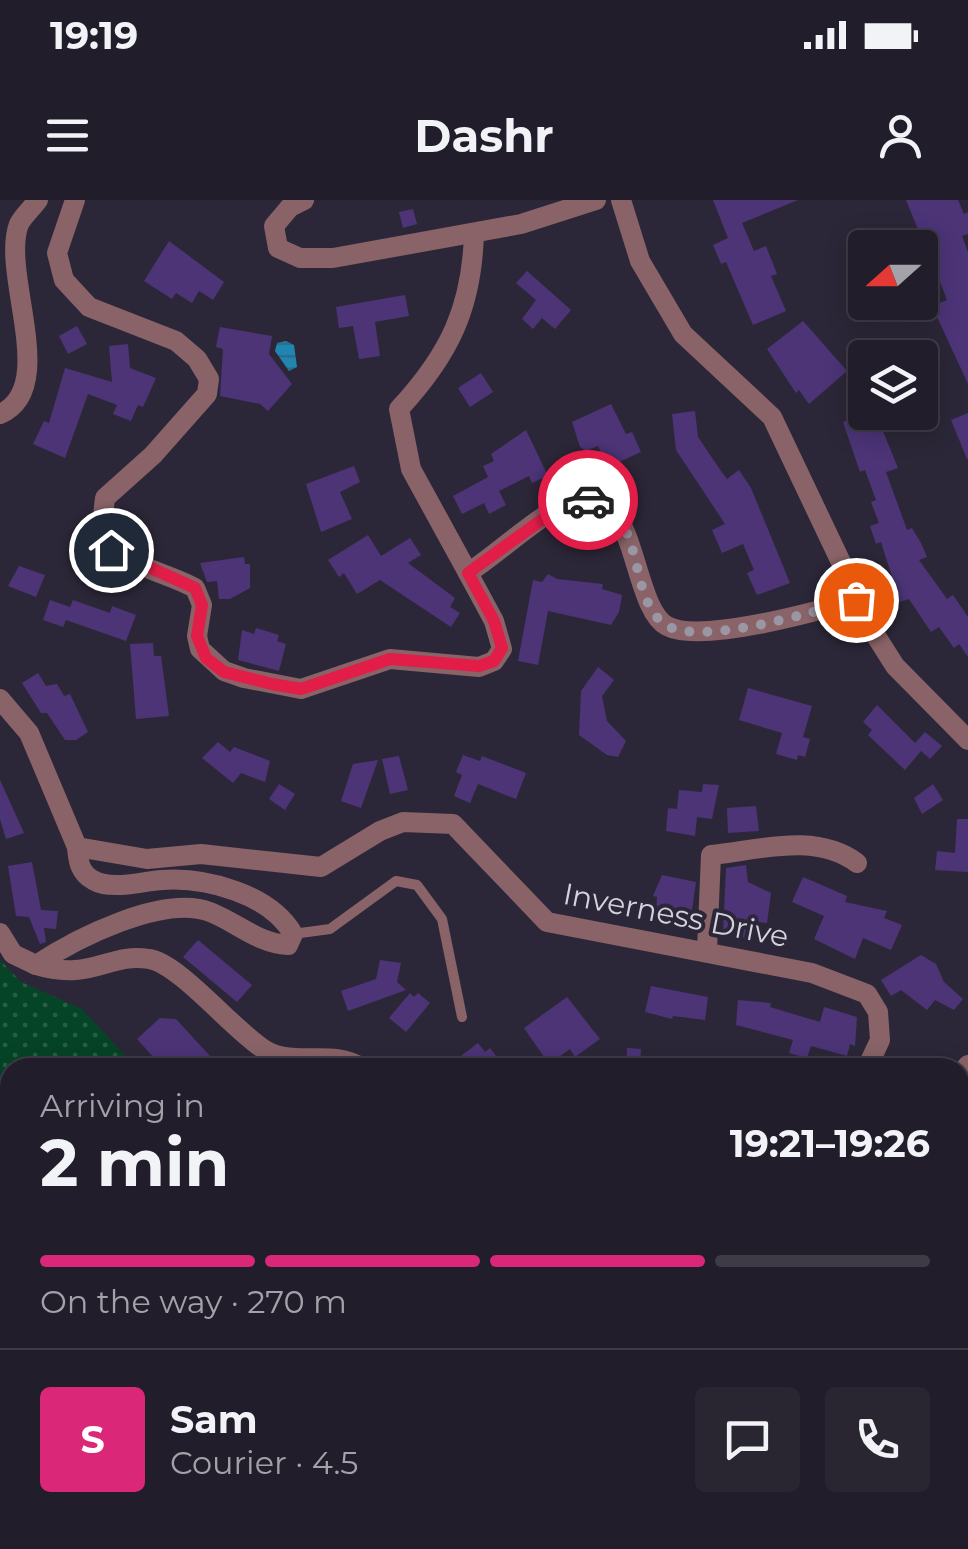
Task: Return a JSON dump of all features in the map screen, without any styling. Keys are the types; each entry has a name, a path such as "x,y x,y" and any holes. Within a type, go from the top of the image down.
{"street":[{"path":"0,414 17,400 28,371 14,256 19,224 38,200"},
{"path":"75,200 57,254 64,280 89,307 176,341 197,358 209,379 206,394 153,455 105,498 99,518 100,534 111,550 195,588 202,605 197,636 206,658 224,672 301,689 390,659 479,666 494,661 502,648 472,570 412,469 400,408 432,370 462,317 472,282 474,234"},
{"path":"304,200 290,207 274,226 278,248 300,258 333,258 474,234 596,200"},
{"path":"620,200 640,262 683,334 772,417 856,600 895,666 968,740"},
{"path":"472,570 565,503 584,499 605,503 620,520 652,608 665,625 692,633 801,616 856,600"},
{"path":"0,699 29,733 77,847 78,865 90,879 105,884 182,879 210,882 286,921 294,934 288,945 269,944 210,912 186,908 102,930 36,965"},
{"name":"Inverness Drive","path":"77,847 147,858 202,854 321,867 380,831 428,820 453,824 471,838 547,922 812,973 866,994 878,1012 880,1040 872,1058"},
{"path":"707,950 711,855 815,844 842,852 858,863"},
{"path":"0,934 13,954 63,974 128,959 159,961 259,1058"}],"lane":[{"path":"294,934 330,929 396,881 418,885 442,920 462,1017"}],"green space":[{"path":"0,960 21,982 82,1009 128,1058 0,1058"}],"water":[{"path":"286,341 294,345 297,367 289,371 275,351 277,343"}],"building":[{"path":"713,200 798,200 742,223 754,251 766,246 777,274 771,276 786,311 753,325 726,262 721,264 713,245 728,238"},
{"path":"906,200 958,200 964,214 968,212 968,234 962,236 968,252 968,384 938,319 938,304 947,300 938,276 938,230 918,230"},
{"path":"413,209 417,224 403,228 399,212"},
{"path":"169,241 224,282 213,300 199,291 192,303 176,293 172,299 144,281"},
{"path":"527,271 571,310 555,329 542,318 533,329 522,319 536,300 516,283"},
{"path":"405,295 409,316 375,322 380,356 359,359 353,326 339,328 336,307"},
{"path":"803,321 847,371 809,404 799,390 796,393 767,349"},
{"path":"77,326 87,344 68,354 59,336"},
{"path":"220,327 272,336 269,354 292,384 268,411 260,404 220,396 223,349 216,347"},
{"path":"128,344 130,368 156,378 143,407 138,405 131,421 113,414 117,405 88,394 65,458 33,444 44,421 49,423 65,368 112,382 109,346"},
{"path":"481,373 493,392 470,407 458,388"},
{"path":"611,404 626,434 632,432 641,452 608,467 598,446 586,451 580,447 572,422"},
{"path":"695,411 698,437 721,471 727,479 739,470 751,488 790,583 757,595 747,573 754,570 743,544 722,553 712,530 725,524 676,450 672,414"},
{"path":"968,413 968,459 967,459 951,420"},
{"path":"848,420 848,430 882,430 898,468 886,472 907,530 912,528 927,557 919,560 947,599 953,595 968,617 968,657 959,644 954,648 939,627 931,632 909,599 900,602 881,542 876,544 870,526 879,523 871,502 876,500 865,470 860,472 843,422"},
{"path":"526,430 548,476 532,483 529,476 499,491 506,505 489,514 484,503 462,514 453,496 488,477 483,466 494,461 491,454"},
{"path":"354,466 360,482 340,492 352,519 321,532 306,484"},
{"path":"368,535 381,556 410,538 421,555 408,563 455,598 450,607 460,613 451,627 380,580 357,594 344,573 339,577 328,560"},
{"path":"244,557 245,564 250,564 250,588 230,599 219,599 217,581 207,582 200,563"},
{"path":"19,566 45,575 36,597 8,586"},
{"path":"548,574 557,579 603,584 602,589 622,595 619,612 611,625 548,611 538,665 518,661 533,580 542,582"},
{"path":"50,600 70,607 73,600 110,613 112,606 136,615 126,641 66,620 63,627 43,620"},
{"path":"256,628 279,635 277,641 286,644 279,671 238,660 242,630 254,634"},
{"path":"153,643 154,656 161,656 169,716 136,719 130,644"},
{"path":"598,667 614,680 602,696 607,721 626,741 618,757 607,755 579,735 581,691"},
{"path":"38,673 46,686 57,684 64,696 70,694 88,732 76,740 65,740 47,713 41,713 22,683"},
{"path":"748,688 812,706 803,737 810,739 805,757 798,755 797,760 776,754 782,733 739,720"},
{"path":"877,705 915,743 925,732 942,746 930,759 921,751 905,770 868,735 872,730 863,722"},
{"path":"218,742 230,752 234,747 270,761 265,782 241,773 233,783 202,758"},
{"path":"463,755 480,761 482,756 526,773 516,799 478,784 470,803 454,796 462,775 456,772"},
{"path":"399,756 408,790 390,794 382,759"},
{"path":"378,760 361,808 341,801 353,764"},
{"path":"0,780 24,833 6,839 0,819"},
{"path":"279,784 295,794 285,810 269,799"},
{"path":"703,784 719,785 712,819 697,817 695,836 666,831 668,808 677,809 679,790 702,792"},
{"path":"933,784 943,800 922,814 914,798"},
{"path":"756,806 759,831 728,833 727,808"},
{"path":"957,819 968,819 968,872 935,870 937,851 955,853"},
{"path":"32,862 41,910 58,911 56,929 44,928 46,942 40,944 29,917 16,916 8,866"},
{"path":"746,865 748,882 771,893 767,923 749,921 747,938 723,934 726,868"},
{"path":"662,875 696,882 692,910 672,908 671,916 656,913 657,897 653,896"},
{"path":"803,877 847,896 845,902 887,911 884,918 902,925 891,950 863,938 855,959 814,939 824,916 792,902"},
{"path":"198,940 252,985 237,1002 183,957"},
{"path":"921,955 936,964 944,982 963,999 954,1010 935,1000 927,1010 901,990 891,996 881,980"},
{"path":"380,960 401,963 397,982 406,990 348,1011 341,991 376,979"},
{"path":"651,986 708,997 705,1020 673,1016 672,1019 645,1012"},
{"path":"410,993 414,997 418,993 430,1003 406,1032 389,1018"},
{"path":"567,997 600,1039 575,1057 570,1049 557,1058 545,1058 524,1028"},
{"path":"738,1000 771,1003 770,1007 820,1022 824,1007 857,1017 855,1046 850,1044 847,1056 811,1046 807,1058 789,1053 793,1040 736,1025"},
{"path":"160,1018 176,1019 212,1058 154,1058 137,1039"},
{"path":"478,1043 485,1052 490,1048 498,1058 463,1058"},
{"path":"627,1048 641,1049 641,1058 626,1058"}],"way so far":[{"path":"588,500 605,503 620,520 652,608 665,625 692,633 801,616 856,600"}],"route":[{"path":"111,550 132,563 195,588 202,605 197,636 200,649 224,672 301,689 390,659 439,666 479,666 494,661 502,648 494,621 468,573 565,503 588,500"}]}
